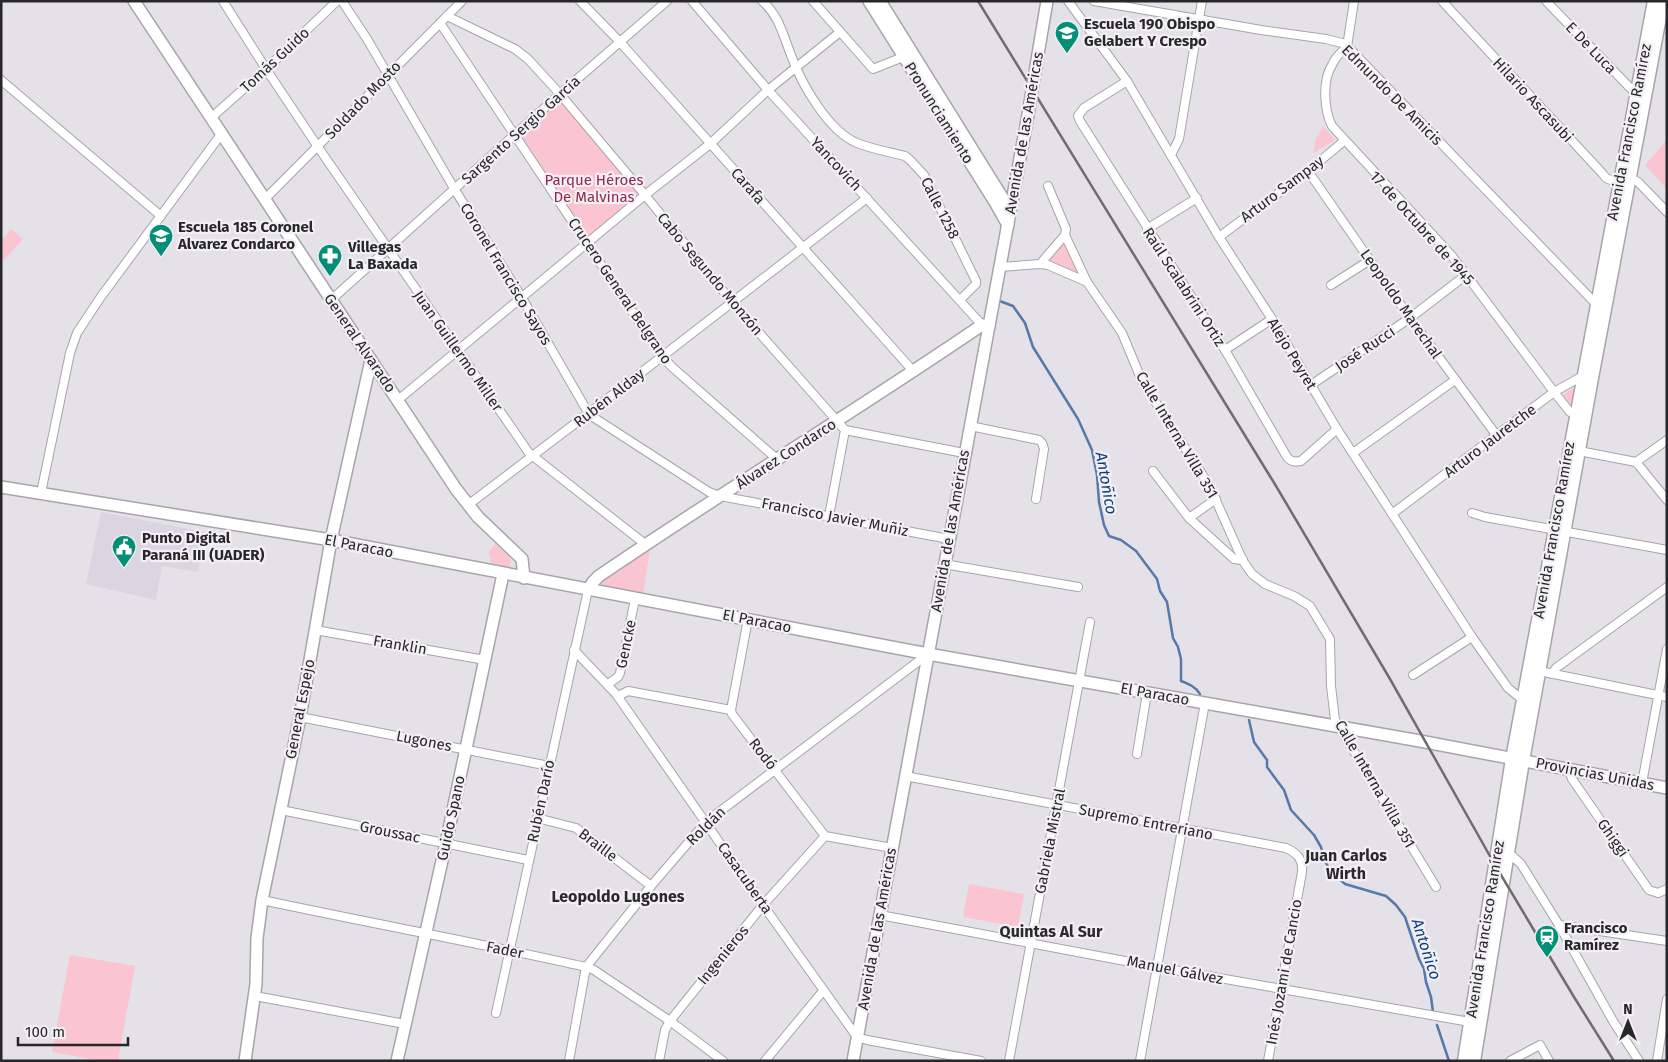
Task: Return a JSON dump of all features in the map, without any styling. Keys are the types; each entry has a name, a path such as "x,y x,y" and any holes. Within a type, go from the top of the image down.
{"main road":[{"name":"General Alvarado","path":"134,1 468,505 522,559 524,578"},
{"name":"Pronunciamiento","path":"869,1 1008,225"},
{"name":"Pronunciamiento","path":"880,1 1010,210"},
{"name":"Avenida de las Américas","path":"853,1061 970,426 986,325 1008,225 1047,1"},
{"name":"Avenida Francisco Ramírez","path":"1464,1061 1517,760 1539,670 1560,530 1625,181 1624,163 1654,1"},
{"name":"Avenida Francisco Ramírez","path":"1588,377 1597,305 1663,1"},
{"path":"990,180 1014,184"},
{"name":"Álvarez Condarco","path":"588,590 599,576 645,544 986,325"},
{"name":"General Espejo","path":"245,1061 255,996 257,938 262,900 300,717 331,540 371,360"},
{"name":"Avenida Francisco Ramírez","path":"1474,1061 1508,853 1523,700 1579,450 1580,417"},
{"name":"El Paracao","path":"1,487 331,540 928,654 1517,760"},
{"name":"Guido Spano","path":"397,1061 426,935 503,574"},
{"name":"Provincias Unidas","path":"1517,760 1667,788"}],"street":[{"name":"Juan Guillermo Miller","path":"223,1 318,147 532,456 645,544"},
{"name":"Tomás Guido","path":"212,117 266,69 337,1"},
{"name":"Coronel Francisco Sayos","path":"342,1 388,74 589,413 709,492 720,496"},
{"name":"Soldado Mosto","path":"265,199 462,1"},
{"name":"Carafa","path":"580,1 620,42 914,372"},
{"name":"Sargento Sergio García","path":"331,300 456,190 560,94 667,1"},
{"name":"Yancovich","path":"692,1 768,90 960,300 986,325"},
{"name":"Calle 1258","path":"762,1 777,18 795,68 826,116 844,135 856,142 910,158 921,171 976,281 976,284 960,300"},
{"path":"813,1 873,70 903,57"},
{"name":"Alejo Peyret","path":"1068,1 1127,81 1219,237 1272,319 1336,429 1472,637 1508,688 1523,700"},
{"name":"Edmundo De Amicis","path":"1094,1 1199,20 1335,40 1346,46 1597,305"},
{"path":"1171,155 1178,139 1202,1"},
{"path":"1346,46 1354,1"},
{"name":"Hilario Ascasubi","path":"1442,1 1606,178 1638,182 1667,212"},
{"name":"E De Luca","path":"1546,1 1636,94"},
{"name":"Cabo Segundo Monzón","path":"447,16 522,53 560,94 732,302 845,430"},
{"name":"Crucero General Belgrano","path":"440,23 516,134 662,356 672,367 778,460"},
{"path":"398,400 645,195 710,144 768,90 840,32"},
{"name":"17 de Octubre de 1945","path":"1346,46 1329,71 1325,101 1328,119 1332,126 1452,256 1554,392 1570,412 1580,417"},
{"path":"1,80 161,216"},
{"name":"Raúl Scalabrini Ortiz","path":"1127,81 1084,108 1078,116 1147,229 1225,350 1290,461 1301,461 1336,429"},
{"path":"41,493 73,342 100,298 222,133"},
{"name":"Arturo Sampay","path":"1219,237 1308,172 1344,141"},
{"name":"Leopoldo Marechal","path":"1308,172 1410,318 1496,436"},
{"name":"Calle Interna Villa 351","path":"1048,186 1066,229 1065,235 1087,282 1122,333 1142,381 1210,485 1243,560 1252,574 1265,584 1294,596 1310,606 1328,634 1330,639 1331,686 1335,720 1436,887"},
{"name":"Rubén Alday","path":"468,505 867,198"},
{"path":"1147,229 1197,198"},
{"path":"1040,264 1065,235"},
{"path":"1331,285 1370,260"},
{"path":"1000,267 1048,265 1087,282"},
{"name":"José Rucci","path":"1311,385 1410,318 1466,275"},
{"path":"1225,350 1272,319"},
{"name":"Arturo Jauretche","path":"1392,514 1554,392 1571,382 1588,377"},
{"path":"1353,453 1455,380"},
{"path":"970,426 1039,440 1042,443 1044,449 1036,499"},
{"path":"829,516 845,430 964,453"},
{"path":"1636,462 1667,440"},
{"path":"1579,450 1636,462 1667,500"},
{"path":"1153,471 1190,518 1234,560 1243,560"},
{"name":"Francisco Javier Muñiz","path":"720,496 949,539"},
{"path":"1190,518 1216,499"},
{"path":"1472,513 1667,550"},
{"path":"944,564 1078,587"},
{"path":"1552,674 1556,668 1667,587"},
{"name":"Rubén Darío","path":"496,1013 588,590"},
{"name":"Gencke","path":"608,684 618,677 620,673 635,599"},
{"path":"618,696 628,691 731,710 748,619"},
{"name":"Gabriela Mistral","path":"1009,1061 1090,622"},
{"name":"Franklin","path":"315,630 485,660"},
{"path":"1412,675 1472,637"},
{"path":"1642,783 1663,696 1667,649"},
{"name":"Casacuberta","path":"574,650 618,696 857,1037"},
{"name":"Roldán","path":"569,1061 586,967 651,886 706,822 928,654"},
{"path":"1539,670 1663,696"},
{"path":"1137,754 1147,693"},
{"path":"1140,1061 1205,703"},
{"name":"Rodó","path":"731,710 732,714 826,836"},
{"name":"Lugones","path":"300,717 549,766"},
{"name":"Ghiggi","path":"1569,770 1572,779 1649,890 1658,892 1667,889"},
{"name":"Supremo Entreriano","path":"906,776 1286,848 1297,854"},
{"name":"Groussac","path":"281,810 528,860"},
{"name":"Braille","path":"537,818 576,828 651,886"},
{"path":"826,836 892,848"},
{"name":"Ingenieros","path":"659,1061 665,1030 670,1021 763,905 826,836"},
{"path":"1508,853 1521,864 1559,925 1613,1021 1639,1061"},
{"name":"Inés Jozami de Cancio","path":"1268,1061 1303,865 1297,854"},
{"name":"Fader","path":"262,900 586,967 594,970 670,1021 723,1061"},
{"name":"Manuel Gálvez","path":"880,915 1281,990 1470,1022"},
{"path":"1559,925 1667,941"},
{"path":"765,1061 823,991"},
{"path":"255,996 405,1024"},
{"path":"1657,1061 1667,998"},
{"path":"857,1037 981,1061"},
{"path":"1510,1061 1540,1045 1549,1061"}],"shaded area":[{"path":"101,512 205,532 198,572 162,566 156,600 86,584"}],"green space":[{"name":"Parque Héroes De Malvinas","path":"560,94 645,195 587,243 516,134"},
{"path":"1323,126 1335,140 1314,153 1315,141"},
{"path":"1667,140 1667,189 1645,165"},
{"path":"11,229 23,239 4,260 1,258 1,241"},
{"path":"1064,242 1078,273 1050,260"},
{"path":"1576,388 1573,407 1563,395"},
{"path":"495,544 511,559 510,567 506,569 491,565 489,552"},
{"path":"650,548 643,595 602,585 603,578"},
{"path":"969,884 1024,894 1018,927 963,917"},
{"path":"70,955 135,966 118,1061 102,1061 52,1052"}],"waterway":[{"name":"Antoñico","path":"997,300 1013,306 1025,323 1033,347 1078,419 1092,450 1104,525 1109,536 1121,540 1136,551 1157,579 1160,591 1167,602 1173,638 1181,659 1181,681 1192,686 1200,694"},
{"name":"Antoñico","path":"1249,720 1254,742 1267,760 1267,767 1284,790 1291,810 1314,835 1331,872 1345,884 1386,896 1405,917 1424,969 1433,1012"},
{"name":"Antoñico","path":"1437,1025 1449,1061"}],"railway":[{"path":"978,1 1276,486 1390,679 1495,865 1614,1061"}],"place":[{"name":"Escuela 190 Obispo Gelabert Y Crespo","path":"1067,54"},
{"name":"Escuela 185 Coronel Alvarez Condarco","path":"161,257"},
{"name":"Villegas La Baxada","path":"330,277"},
{"name":"Punto Digital Paraná III (UADER)","path":"124,568"},
{"name":"Francisco Ramírez","path":"1547,958"}],"district":[{"name":"Juan Carlos Wirth","path":"1346,864"},
{"name":"Leopoldo Lugones","path":"618,896"},
{"name":"Quintas Al Sur","path":"1051,931"}]}
